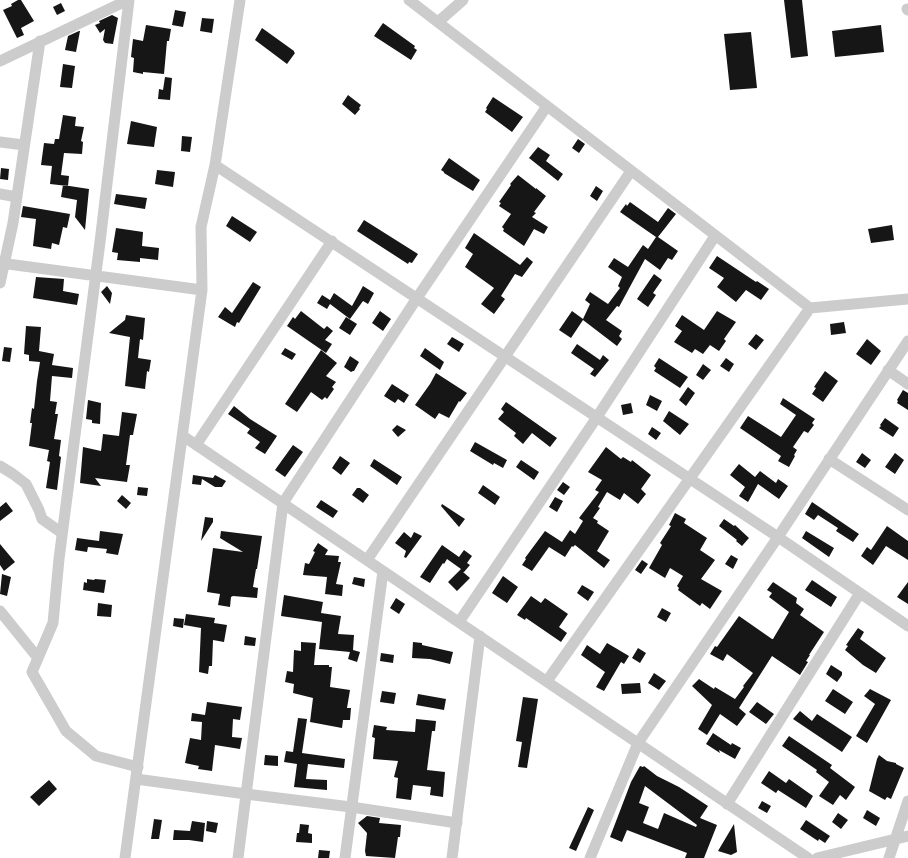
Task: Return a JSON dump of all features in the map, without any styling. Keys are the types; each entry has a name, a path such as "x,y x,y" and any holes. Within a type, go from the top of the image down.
{"street":[{"path":"0,61 128,0"},
{"path":"128,0 62,533 53,624 32,672 66,731 96,756 138,766"},
{"path":"125,858 202,290 201,227 215,166 240,0"},
{"path":"409,0 810,308 908,299"},
{"path":"438,22 463,0"},
{"path":"0,283 2,263 13,223 40,41"},
{"path":"238,858 283,503 417,298 546,106"},
{"path":"0,142 24,146"},
{"path":"215,166 332,241 778,537 908,626"},
{"path":"367,560 631,171"},
{"path":"0,194 17,197"},
{"path":"459,622 597,417 715,236"},
{"path":"196,445 332,241"},
{"path":"2,263 202,290"},
{"path":"547,681 810,308"},
{"path":"590,858 638,743 778,537 908,341"},
{"path":"888,370 908,384"},
{"path":"183,436 808,858"},
{"path":"829,459 908,510"},
{"path":"0,466 26,484 40,510 42,519 62,533"},
{"path":"345,858 383,571"},
{"path":"727,804 860,594"},
{"path":"0,611 38,658"},
{"path":"452,858 480,636"},
{"path":"136,779 351,807 457,823"},
{"path":"889,858 908,800"},
{"path":"817,858 908,836"}],"building":[{"path":"21,0 34,21 21,28 24,35 17,38 3,10 12,6 11,4"},
{"path":"784,0 802,0 808,56 791,58"},
{"path":"61,3 65,11 57,15 53,7"},
{"path":"175,10 186,12 183,27 172,25"},
{"path":"112,15 118,18 113,44 105,43 103,40 105,29 100,33 95,25 100,23 99,21"},
{"path":"202,18 214,19 212,33 200,31"},
{"path":"383,23 415,46 414,48 417,50 411,60 374,36"},
{"path":"146,25 171,29 169,41 167,41 164,74 143,72 143,74 133,72 134,58 131,57 133,39 143,41"},
{"path":"881,25 884,52 835,57 832,31"},
{"path":"262,28 294,51 295,53 287,64 255,40"},
{"path":"79,31 76,52 65,50 68,36"},
{"path":"751,32 757,88 730,90 724,34"},
{"path":"63,64 75,66 72,88 60,87"},
{"path":"165,77 172,78 170,100 158,99 159,89 163,90"},
{"path":"348,95 361,105 359,108 360,109 355,115 342,104"},
{"path":"493,97 523,117 512,132 485,112"},
{"path":"63,115 76,117 75,126 84,127 81,141 83,142 82,154 64,153 61,175 69,176 68,186 50,184 52,166 41,165 44,143 54,144 55,139 59,139"},
{"path":"131,121 157,127 154,147 127,144"},
{"path":"182,136 192,137 190,152 181,151"},
{"path":"578,139 585,144 579,153 572,148"},
{"path":"538,147 550,155 546,161 563,174 558,181 529,158"},
{"path":"449,158 480,180 473,191 441,170"},
{"path":"1,168 9,169 8,180 0,179"},
{"path":"157,170 175,172 173,187 155,184"},
{"path":"518,175 546,196 532,217 548,227 544,234 534,229 524,246 503,231 504,229 502,227 511,214 499,206 501,203 499,202 511,185 510,184"},
{"path":"63,185 89,189 85,230 75,217 77,200 61,197"},
{"path":"596,186 603,191 597,201 590,196"},
{"path":"116,194 147,198 145,209 114,204"},
{"path":"630,202 658,222 668,208 676,214 658,237 678,251 672,260 668,258 660,270 645,259 619,307 617,306 606,320 622,331 619,336 622,339 617,346 583,320 571,338 559,330 572,311 583,319 590,304 585,300 590,292 608,304 620,288 618,286 622,277 608,267 614,258 628,267 643,245 648,249 656,237 620,212 626,204 627,206"},
{"path":"23,206 70,214 67,228 63,227 59,245 52,243 51,249 33,246 36,219 21,217"},
{"path":"232,216 257,232 250,242 226,226"},
{"path":"364,220 418,254 412,263 409,262 408,264 357,231"},
{"path":"892,225 894,240 871,243 868,229"},
{"path":"116,228 143,232 142,246 159,248 158,260 140,258 140,262 117,260 118,253 112,252"},
{"path":"474,233 520,265 527,257 533,262 522,277 515,274 501,296 505,299 494,314 481,304 494,288 465,267 473,254 465,248"},
{"path":"717,256 769,289 761,300 746,290 736,302 717,287 724,278 709,268"},
{"path":"654,274 662,280 653,293 656,295 648,307 637,299"},
{"path":"36,277 64,279 63,291 79,294 77,305 33,298"},
{"path":"253,282 261,287 235,327 218,317 225,307 232,313"},
{"path":"107,286 112,293 110,304 101,292"},
{"path":"363,286 374,293 368,304 363,301 350,319 330,304 327,309 317,303 322,295 330,300 334,293 352,306"},
{"path":"301,311 324,329 327,326 333,331 325,340 332,344 326,353 287,326 293,317 295,319"},
{"path":"380,311 391,319 383,331 372,323"},
{"path":"717,311 736,322 724,339 726,341 719,351 710,345 703,354 695,349 692,353 674,342 682,331 675,326 682,315 704,330"},
{"path":"126,315 145,318 143,340 140,339 138,358 151,360 149,372 147,371 145,389 125,386 130,337 109,333 125,320"},
{"path":"346,317 357,324 350,335 339,328"},
{"path":"844,322 846,333 831,335 830,324"},
{"path":"26,326 41,327 39,351 54,354 52,365 73,368 72,378 52,376 50,401 57,402 55,414 58,414 54,439 61,440 59,456 61,457 57,490 46,488 50,462 47,461 49,450 29,446 32,423 30,423 32,408 34,409 40,362 29,361 29,355 24,354"},
{"path":"756,334 764,340 756,350 748,344"},
{"path":"452,337 464,344 459,352 447,344"},
{"path":"867,339 881,351 871,365 856,354"},
{"path":"577,344 600,360 603,355 609,360 595,377 590,374 594,369 571,353"},
{"path":"4,347 12,348 10,362 2,361"},
{"path":"285,348 296,354 292,360 281,354"},
{"path":"425,348 444,362 440,370 420,356"},
{"path":"321,350 337,363 326,376 336,382 332,387 334,389 327,399 325,397 322,400 311,392 297,412 285,404"},
{"path":"350,356 359,362 354,371 351,372 344,367"},
{"path":"659,358 688,377 680,388 654,371 656,368 654,366"},
{"path":"726,358 734,364 729,372 720,366"},
{"path":"703,364 711,370 703,380 696,375"},
{"path":"825,371 838,381 823,402 812,394 816,388 814,387"},
{"path":"436,373 467,393 460,402 459,401 449,418 439,413 435,419 415,405"},
{"path":"392,384 409,395 404,403 398,399 395,403 384,396"},
{"path":"688,387 695,393 686,406 679,400"},
{"path":"903,390 908,393 908,410 897,403 897,400"},
{"path":"650,395 662,401 657,411 646,405"},
{"path":"783,398 815,419 812,423 814,425 808,433 804,431 793,447 797,450 789,467 778,461 781,456 740,428 748,416 781,437 796,415 780,404"},
{"path":"88,400 101,403 100,424 92,423 92,420 86,419"},
{"path":"506,402 557,438 550,447 532,433 523,444 514,436 516,433 498,419 504,412 501,409"},
{"path":"631,403 633,413 623,415 621,405"},
{"path":"234,406 250,419 277,436 265,454 255,448 260,442 247,433 250,429 228,414"},
{"path":"669,411 689,424 680,435 663,421"},
{"path":"122,412 137,414 133,435 130,435 126,465 130,465 127,482 95,478 101,486 80,483 83,447 101,451 103,434 119,436"},
{"path":"885,418 899,428 893,437 879,428"},
{"path":"397,425 406,430 398,437 392,430"},
{"path":"652,427 661,433 656,440 648,434"},
{"path":"475,442 507,460 503,468 494,463 493,465 470,451"},
{"path":"293,445 303,452 285,477 275,470"},
{"path":"606,447 621,459 623,457 631,462 632,460 651,475 641,489 646,494 638,504 624,493 620,500 607,492 598,507 600,508 593,518 598,521 597,523 609,531 597,551 610,560 604,568 575,545 573,547 572,546 565,557 549,547 532,571 522,565 526,559 525,558 545,531 562,542 570,530 575,534 583,521 579,518 599,492 595,490 602,480 588,472"},
{"path":"862,453 871,460 865,468 856,462"},
{"path":"895,453 904,460 895,474 885,467"},
{"path":"340,456 350,463 341,475 332,468"},
{"path":"374,459 402,477 397,485 370,466"},
{"path":"521,460 539,472 534,480 516,467"},
{"path":"739,464 755,477 760,471 776,483 778,479 788,486 779,499 758,484 748,502 739,496 745,487 730,475"},
{"path":"193,475 213,478 215,475 226,481 222,487 215,487 202,479 201,485 192,484"},
{"path":"563,482 570,487 564,495 557,490"},
{"path":"483,485 500,497 495,505 478,493"},
{"path":"138,487 148,488 147,496 137,495"},
{"path":"357,488 360,488 369,495 363,503 352,495"},
{"path":"122,495 131,503 126,509 117,501"},
{"path":"555,497 563,501 557,512 549,507"},
{"path":"321,500 338,511 333,518 316,507"},
{"path":"6,502 13,511 0,521 0,507"},
{"path":"812,502 859,534 853,542 836,531 838,528 818,515 814,520 805,514"},
{"path":"442,504 465,519 459,527 441,506"},
{"path":"675,513 686,519 684,523 707,538 700,550 715,560 701,579 722,591 710,609 702,603 700,606 678,590 679,588 677,586 683,576 670,568 665,578 649,568 662,545 660,543 671,526 669,525"},
{"path":"205,517 213,518 213,522 201,541"},
{"path":"724,519 734,526 735,525 749,538 742,546 736,541 737,540 719,526"},
{"path":"887,526 908,541 908,560 886,546 873,565 861,556 867,547 871,550"},
{"path":"100,531 123,534 118,555 106,553 107,549 88,547 87,552 75,550 77,538 99,541"},
{"path":"221,531 262,536 253,587 258,588 257,598 233,596 231,597 230,607 218,605 220,594 207,592 213,548 243,552 220,538"},
{"path":"806,531 834,548 829,557 802,538"},
{"path":"404,532 411,538 414,532 422,536 406,558 404,557 406,551 395,543"},
{"path":"318,543 328,550 325,555 339,556 338,562 341,562 336,584 343,585 342,596 325,594 327,577 303,575 305,563 309,564 315,552 313,551"},
{"path":"0,544 15,562 4,571 0,565"},
{"path":"442,545 459,557 464,550 472,556 467,563 470,565 463,572 470,578 457,591 448,582 461,569 447,559 430,583 420,577"},
{"path":"731,555 738,559 733,569 725,564"},
{"path":"642,560 648,564 641,574 635,570"},
{"path":"2,574 11,577 7,596 0,594"},
{"path":"503,576 518,587 507,603 492,593"},
{"path":"354,577 365,579 364,587 352,584"},
{"path":"87,579 106,580 104,593 83,590 84,582 87,583"},
{"path":"812,580 837,597 831,607 805,590"},
{"path":"773,582 797,598 796,603 804,609 800,615 824,632 809,655 806,661 808,662 800,675 772,656 739,708 746,714 737,726 720,714 707,735 698,729 712,705 692,686 699,679 714,689 715,687 735,699 753,673 727,654 723,661 710,654 715,646 717,647 739,616 773,639 789,612 769,597 772,593 767,590"},
{"path":"908,582 908,604 897,597"},
{"path":"582,585 594,592 588,601 577,593"},
{"path":"284,595 323,602 321,613 341,616 338,634 354,635 353,650 360,652 357,662 348,659 350,652 319,649 322,622 281,616"},
{"path":"531,596 541,603 545,598 568,614 559,627 567,633 561,642 526,618 525,620 517,615"},
{"path":"396,598 405,604 399,614 390,608"},
{"path":"98,603 112,605 111,617 97,616"},
{"path":"662,608 671,613 666,622 657,617"},
{"path":"186,614 215,618 214,623 227,625 224,642 213,640 212,666 209,666 208,674 199,672 201,628 184,625"},
{"path":"174,618 184,619 183,628 173,626"},
{"path":"858,628 864,632 860,639 886,658 876,673 863,665 845,650 848,646 846,645"},
{"path":"245,636 256,638 255,646 244,645"},
{"path":"301,642 316,643 314,665 329,665 329,667 332,667 330,687 350,690 347,708 351,708 350,720 343,720 342,728 310,722 313,698 293,693 294,684 285,682 287,671 293,672 294,650 301,651"},
{"path":"413,642 422,643 422,645 453,652 450,664 430,659 412,658"},
{"path":"607,643 629,656 624,664 621,662 604,691 596,687 605,672 581,655 587,645 600,654"},
{"path":"638,648 646,653 640,663 632,658"},
{"path":"381,653 394,655 393,663 380,661"},
{"path":"831,665 842,672 842,675 837,682 826,674"},
{"path":"654,673 666,681 659,690 648,683"},
{"path":"640,683 641,693 622,694 621,684"},
{"path":"833,689 853,702 845,714 825,701"},
{"path":"870,689 891,700 867,743 856,736 875,704 864,696"},
{"path":"382,691 396,693 394,704 380,702"},
{"path":"418,694 446,699 444,710 416,705"},
{"path":"523,697 538,699 527,768 518,767 522,742 516,741"},
{"path":"207,702 242,707 240,720 233,719 232,737 242,738 240,749 215,745 212,771 198,769 199,766 185,763 190,738 201,740 202,722 191,721 192,713 205,715"},
{"path":"757,702 774,714 766,724 749,712"},
{"path":"800,711 812,721 817,714 852,737 842,752 793,719"},
{"path":"298,718 307,719 302,753 345,759 344,768 308,764 306,779 327,780 327,790 294,787 297,764 284,762 286,751 293,752"},
{"path":"416,719 436,721 435,731 432,731 427,770 445,772 443,797 430,795 431,787 413,785 411,800 396,798 398,778 394,777 398,761 373,759 375,738 372,737 374,725 387,727 386,730 415,732"},
{"path":"713,733 731,745 732,743 741,748 735,759 719,750 720,753 706,744"},
{"path":"789,736 832,765 830,768 855,787 846,800 840,795 833,805 819,796 829,782 816,772 817,770 782,746"},
{"path":"265,755 278,756 278,766 264,765"},
{"path":"879,755 887,761 896,763 904,768 891,799 887,797 885,800 869,791"},
{"path":"640,766 644,766 657,776 679,787 708,806 700,818 717,825 704,858 685,858 687,853 627,830 622,842 610,837 631,782","holes":["645,786 697,825 696,827 664,813 658,829 643,823 649,807 639,803"]},
{"path":"769,771 786,783 789,779 813,796 806,808 778,790 776,793 761,783"},
{"path":"49,780 57,789 39,806 30,797"},
{"path":"762,801 771,806 767,813 758,808"},
{"path":"588,807 594,810 576,851 569,848"},
{"path":"867,810 880,818 876,826 863,818"},
{"path":"838,813 848,820 841,829 832,822"},
{"path":"367,816 380,818 379,823 401,825 395,858 366,856 365,851 367,833 358,823"},
{"path":"154,819 162,820 159,839 151,839"},
{"path":"806,820 830,836 825,843 819,839 818,841 800,829"},
{"path":"192,821 205,823 203,842 173,840 174,830 190,831"},
{"path":"207,821 218,823 216,833 206,831"},
{"path":"300,824 309,825 308,833 312,834 312,843 296,842"},
{"path":"734,824 737,852 731,855 718,851"},
{"path":"319,850 330,851 329,858 318,858"}]}
